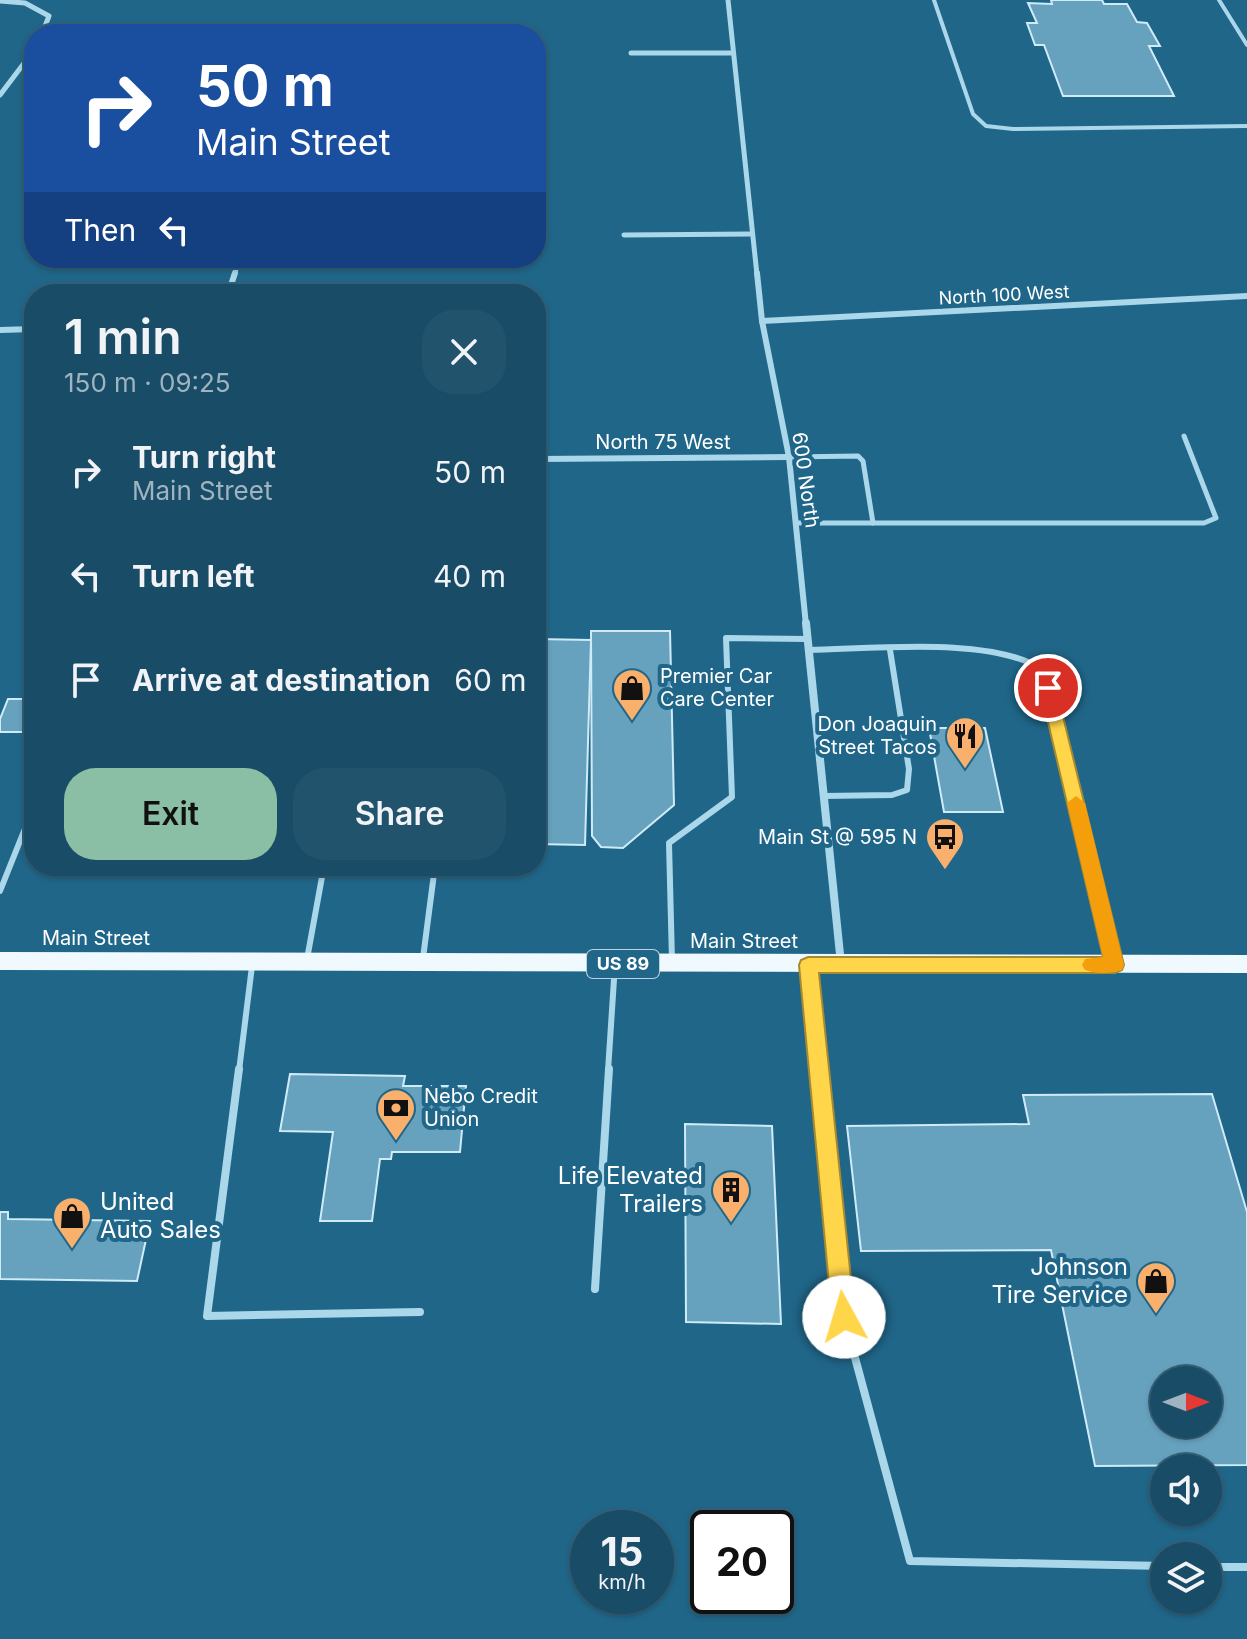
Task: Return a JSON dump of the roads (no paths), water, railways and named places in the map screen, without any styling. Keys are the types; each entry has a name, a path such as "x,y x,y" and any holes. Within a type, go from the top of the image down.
{"main road":[{"name":"Main Street","path":"0,961 1247,964"}],"street":[{"name":"600 North","path":"728,0 762,321 789,457 841,965"},
{"path":"0,1 25,3 49,16 46,24"},
{"path":"631,53 733,53"},
{"path":"0,95 24,63"},
{"path":"624,235 752,234"},
{"name":"North 100 West","path":"762,321 1247,296"},
{"path":"0,330 24,329"},
{"name":"North 75 West","path":"546,459 789,457"}],"lane":[{"path":"934,0 973,114 986,126 1013,129 1247,126"},
{"path":"1219,0 1247,45"},
{"path":"796,523 1204,523 1216,518 1184,436"},
{"path":"789,457 858,456 863,461 873,523"},
{"path":"672,965 669,843 732,797 726,638 808,639"},
{"path":"809,650 975,648 1023,657 1042,669 1115,965"},
{"path":"824,796 892,795 907,790 909,769 890,650"},
{"path":"0,891 24,831"},
{"path":"306,963 322,876"},
{"path":"422,963 434,876"},
{"path":"253,962 207,1316 420,1312"},
{"path":"595,1289 615,964"},
{"path":"808,965 844,1317 910,1561 1150,1566"},
{"path":"1222,1567 1247,1567"}],"place":[{"name":"Premier Car Care Center","path":"632,722"},
{"name":"Don Joaquin Street Tacos","path":"965,770"},
{"name":"Main St @ 595 N","path":"945,871"},
{"name":"Nebo Credit Union","path":"396,1142"},
{"name":"Life Elevated Trailers","path":"731,1224"},
{"name":"United Auto Sales","path":"72,1250"},
{"name":"Johnson Tire Service","path":"1156,1315"}]}
